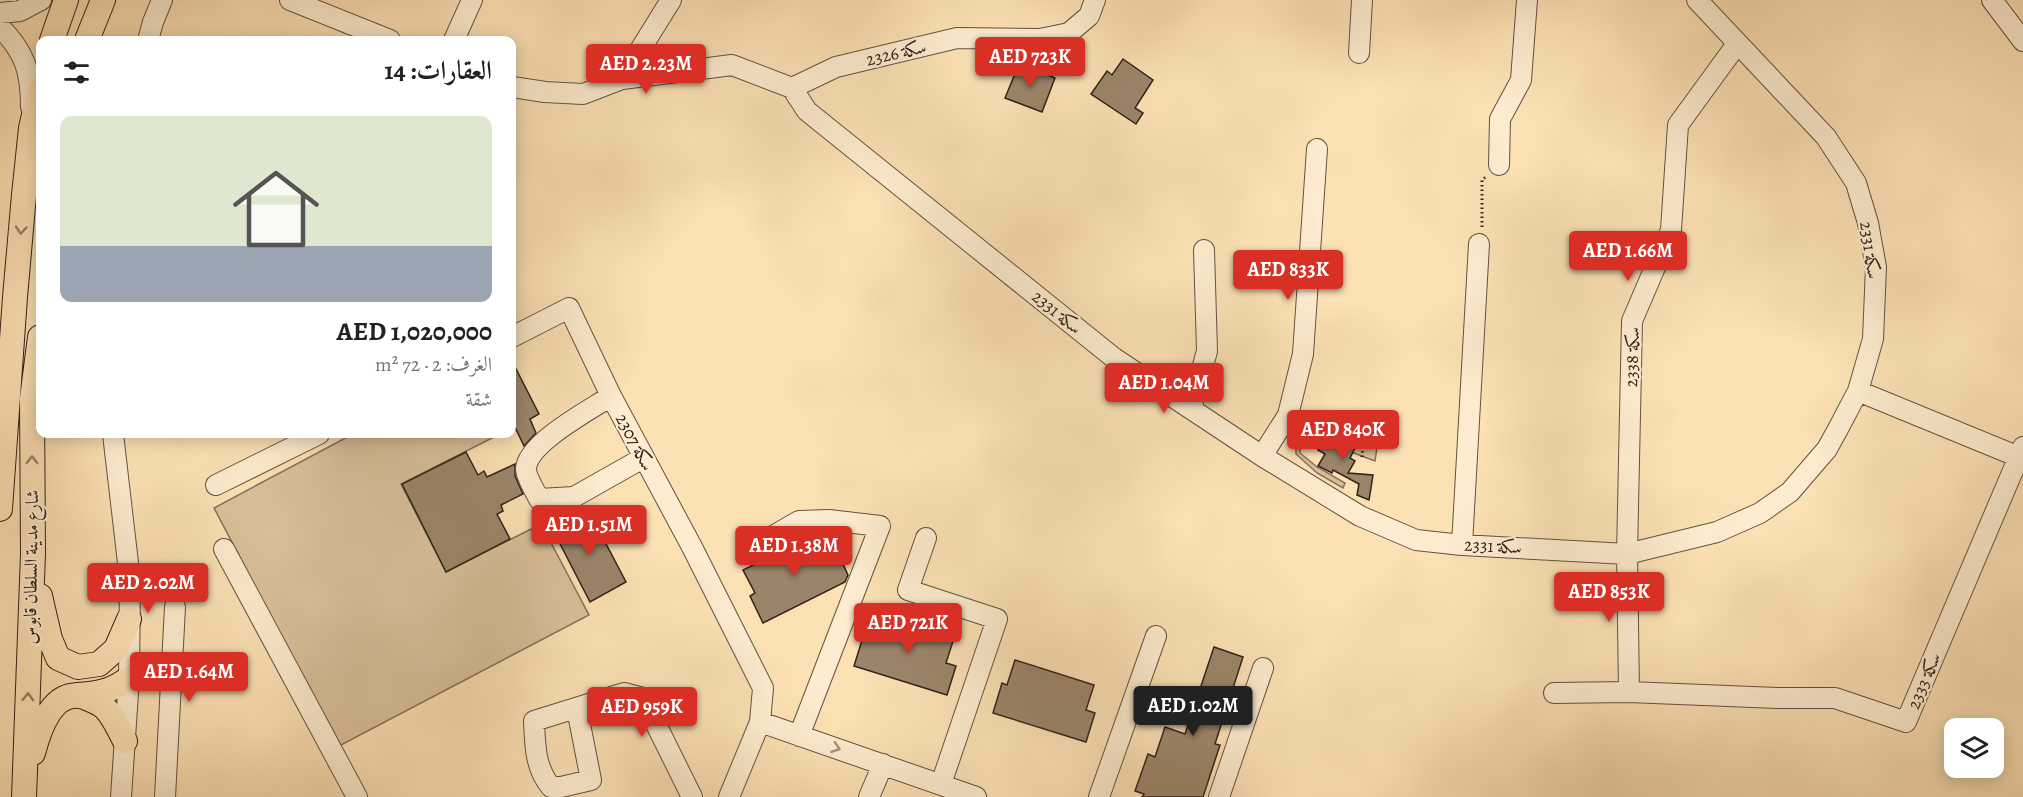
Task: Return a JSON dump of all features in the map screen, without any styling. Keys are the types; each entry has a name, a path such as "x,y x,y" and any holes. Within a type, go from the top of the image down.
{"main road":[{"path":"53,36 66,0"},
{"path":"89,36 103,0"},
{"path":"102,36 116,0"},
{"name":"شارع مدينة السلطان قابوس","path":"0,509 15,297 31,128 36,106"},
{"name":"شارع مدينة السلطان قابوس","path":"24,792 33,553 32,399 36,368"},
{"path":"33,553 42,613 58,658 78,667 99,664 116,649 129,619"},
{"path":"24,792 39,729 50,710 66,697 106,691 119,686 129,678"},
{"path":"77,695 103,706 125,741"}],"street":[{"path":"0,13 20,11 41,0"},
{"path":"149,36 162,0"},
{"path":"290,0 380,36"},
{"path":"456,36 472,0"},
{"path":"622,79 671,0"},
{"name":"سكة 2326","path":"792,88 836,67 957,38 1040,39 1069,33 1089,16 1095,0"},
{"path":"1359,52 1362,0"},
{"path":"1499,165 1500,119 1521,80 1527,0"},
{"name":"سكة 2331","path":"792,88 807,111 1114,358 1262,456 1360,516 1416,540 1627,554 1717,532 1760,513 1790,492 1827,449 1858,391 1873,339 1876,267 1868,223 1856,183 1826,137 1697,0"},
{"path":"1992,0 2023,41"},
{"path":"0,27 14,40 25,59 31,88 31,128"},
{"name":"سكة 2338","path":"1627,554 1632,321 1671,230 1678,125 1737,44"},
{"path":"516,88 583,94 622,79 732,65 792,88"},
{"path":"1262,456 1288,415 1303,354 1317,149"},
{"path":"1462,544 1479,244"},
{"path":"1191,409 1207,351 1204,250"},
{"name":"سكة 2307","path":"516,335 569,308 611,396 692,547 763,688 760,722 729,797"},
{"path":"1858,391 2021,452"},
{"path":"611,396 546,438 528,458 525,470 539,499 574,497 644,458"},
{"path":"113,438 130,580 129,678 121,797"},
{"path":"216,485 311,438"},
{"name":"سكة 2333","path":"1554,693 1629,692 1835,698 1906,722 2021,452"},
{"path":"754,546 799,521 829,520 880,526 799,736"},
{"path":"926,538 908,590 998,619 941,784"},
{"path":"224,549 357,797"},
{"path":"1627,554 1629,692"},
{"path":"165,797 175,607"},
{"path":"1099,797 1156,636"},
{"path":"1219,797 1263,668"},
{"path":"577,709 624,693 643,698 692,797"},
{"path":"760,722 976,797"},
{"path":"869,797 883,764"}],"path":[{"path":"1479,244 1482,231 1482,180 1499,165"},
{"path":"1362,457 1364,432"},
{"path":"1348,437 1357,440 1364,437"}],"shaded area":[{"path":"1306,419 1381,420 1375,461 1351,452 1355,445 1348,438 1349,434 1333,426 1307,424 1300,430 1300,453 1317,467 1345,483 1343,488 1317,473 1296,454 1296,429"},
{"path":"345,438 492,438 401,484 446,572 541,524 589,615 339,746 214,508"}],"building":[{"path":"1123,59 1153,80 1135,108 1143,113 1136,124 1091,94 1107,71 1112,75"},
{"path":"1019,64 1055,78 1042,112 1005,98"},
{"path":"516,369 539,414 530,419 536,433 524,446 516,429"},
{"path":"1331,428 1357,444 1350,458 1355,461 1348,473 1373,475 1369,500 1357,495 1359,484 1333,470 1332,473 1318,466 1325,454 1318,450"},
{"path":"466,452 478,475 484,471 487,477 515,464 515,476 523,494 501,505 503,511 497,514 510,539 446,572 402,484"},
{"path":"576,509 584,524 593,519 626,582 590,602 556,536 568,529 557,510"},
{"path":"817,533 829,557 838,553 848,575 845,582 763,623 750,596 755,593 743,570"},
{"path":"876,614 954,638 946,663 956,666 947,695 854,666 863,637 868,638"},
{"path":"1214,647 1243,657 1215,744 1220,745 1203,797 1142,797 1144,794 1135,791 1148,754 1155,757 1165,727 1185,734"},
{"path":"1015,660 1094,685 1086,710 1095,713 1086,742 993,713 1002,683 1007,685"}]}
